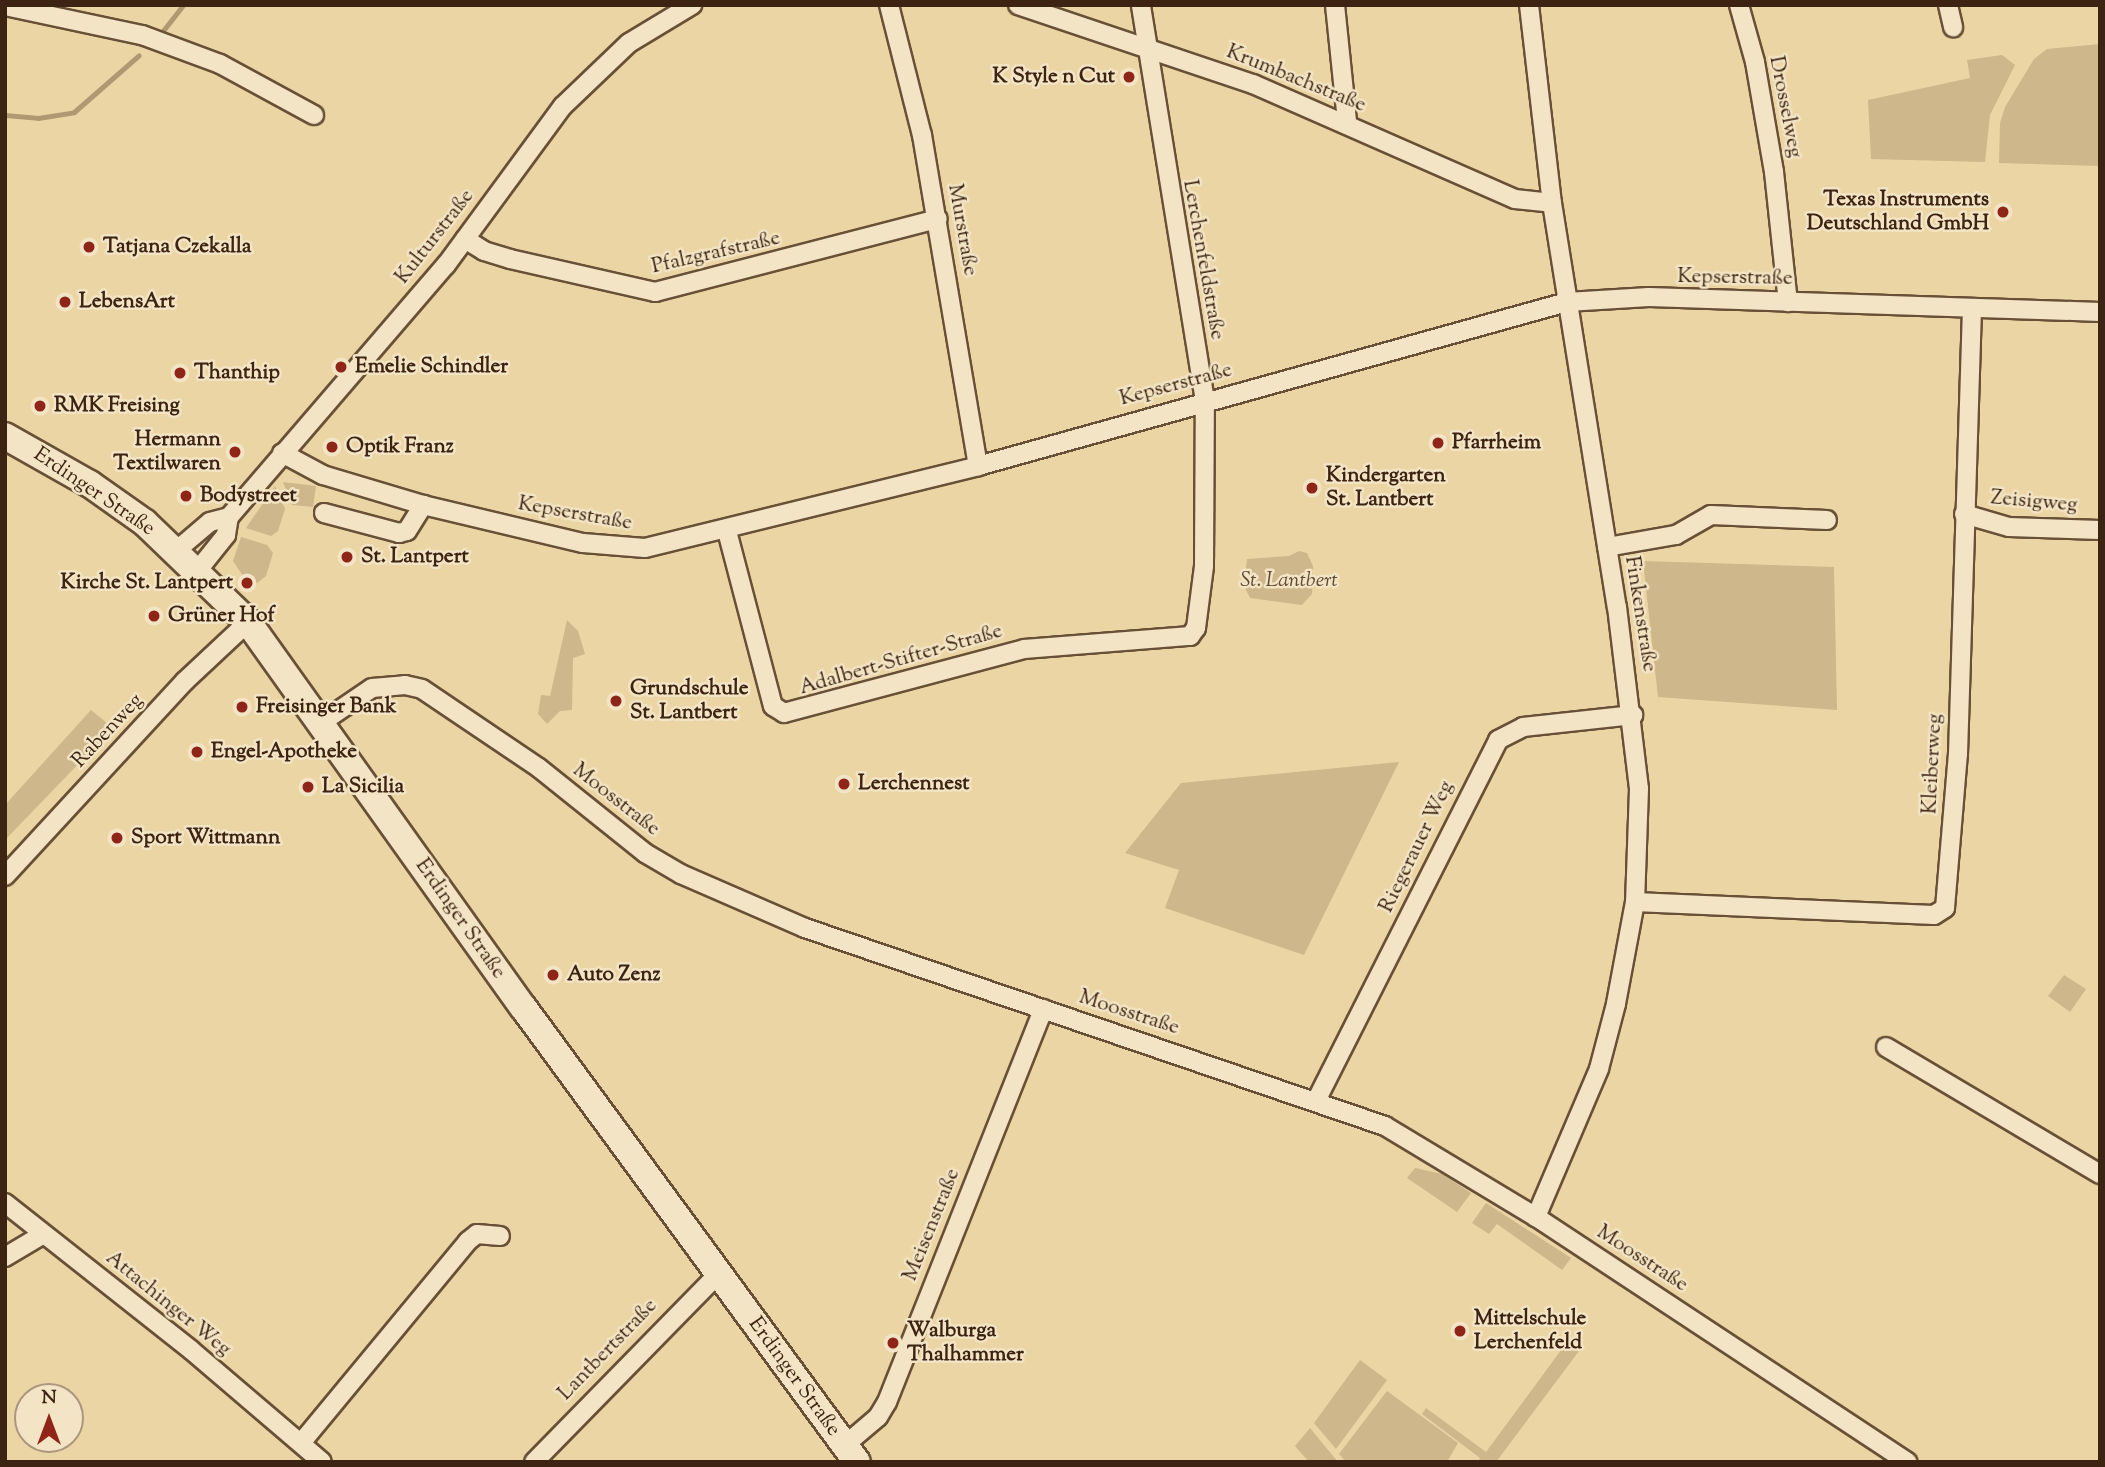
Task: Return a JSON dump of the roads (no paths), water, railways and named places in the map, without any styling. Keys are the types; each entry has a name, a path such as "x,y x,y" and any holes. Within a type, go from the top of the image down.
{"street":[{"name":"Kulturstraße","path":"198,570 226,535 229,517 465,239 534,141 577,90 629,43 692,5"},
{"name":"Murstraße","path":"890,5 938,219 978,466"},
{"name":"Krumbachstraße","path":"1018,5 1146,48 1347,122 1515,199 1552,203"},
{"name":"Lerchenfeldstraße","path":"1141,5 1205,401 1205,566 1196,628 1181,639"},
{"path":"1335,5 1347,122"},
{"name":"Finkenstraße","path":"1529,5 1552,203 1633,715 1639,789 1635,902 1599,1069 1536,1217"},
{"name":"Drosselweg","path":"1739,5 1755,62 1774,172 1788,302"},
{"path":"1948,5 1953,27"},
{"path":"5,6 76,12 142,35 220,64 314,115"},
{"name":"Pfalzgrafstraße","path":"465,239 497,255 655,292 938,219"},
{"name":"Kepserstraße","path":"282,453 323,475 423,505 611,547 661,546 978,466 1567,302 1649,297 2100,312"},
{"name":"Kleiberweg","path":"1635,902 1876,914 1934,915 1943,911 1958,754 1972,309"},
{"name":"Erdinger Straße","path":"5,436 90,484 177,550 248,622 523,1007 851,1454"},
{"path":"324,513 399,533 407,531 423,505"},
{"name":"Zeisigweg","path":"1964,514 2009,527 2100,530"},
{"path":"1607,548 1676,535 1711,515 1827,520"},
{"name":"Kulturstraße","path":"177,550 209,522 229,517"},
{"name":"Adalbert-Stifter-Straße","path":"727,531 773,706 784,713 1024,649 1097,639 1181,639"},
{"name":"Rabenweg","path":"5,876 184,681 248,622"},
{"name":"Moosstraße","path":"322,722 372,688 405,685 422,689 539,768 665,866 805,928 1317,1100 1425,1147 1536,1217 1907,1462"},
{"name":"Riegerauer Weg","path":"1317,1100 1498,740 1523,727 1633,715"},
{"name":"Meisenstraße","path":"851,1454 887,1402 1043,1009"},
{"path":"1886,1047 2100,1174"},
{"name":"Attachinger Weg","path":"5,1203 322,1462"},
{"path":"301,1443 468,1241 477,1234 500,1236"},
{"path":"5,1256 42,1235"},
{"name":"Lantbertstraße","path":"534,1462 719,1273"}],"waterway":[{"path":"162,32 183,5"},
{"path":"5,115 38,118 74,112 139,55"}],"place":[{"name":"K Style n Cut","path":"1129,77"},
{"name":"Texas Instruments Deutschland GmbH","path":"2003,212"},
{"name":"Tatjana Czekalla","path":"89,247"},
{"name":"LebensArt","path":"65,302"},
{"name":"Emelie Schindler","path":"341,367"},
{"name":"Thanthip","path":"180,373"},
{"name":"RMK Freising","path":"40,406"},
{"name":"Pfarrheim","path":"1438,443"},
{"name":"Optik Franz","path":"332,447"},
{"name":"Hermann Textilwaren","path":"235,452"},
{"name":"Kindergarten St. Lantbert","path":"1312,488"},
{"name":"Bodystreet","path":"186,496"},
{"name":"St. Lantpert","path":"347,557"},
{"name":"Kirche St. Lantpert","path":"247,583"},
{"name":"Grüner Hof","path":"154,616"},
{"name":"Grundschule St. Lantbert","path":"616,701"},
{"name":"Freisinger Bank","path":"242,707"},
{"name":"Engel-Apotheke","path":"197,752"},
{"name":"Lerchennest","path":"844,784"},
{"name":"La Sicilia","path":"308,787"},
{"name":"Sport Wittmann","path":"117,838"},
{"name":"Auto Zenz","path":"553,975"},
{"name":"Mittelschule Lerchenfeld","path":"1460,1331"},
{"name":"Walburga Thalhammer","path":"893,1343"}],"park label":[{"name":"St. Lantbert","path":"1289,581"}]}
